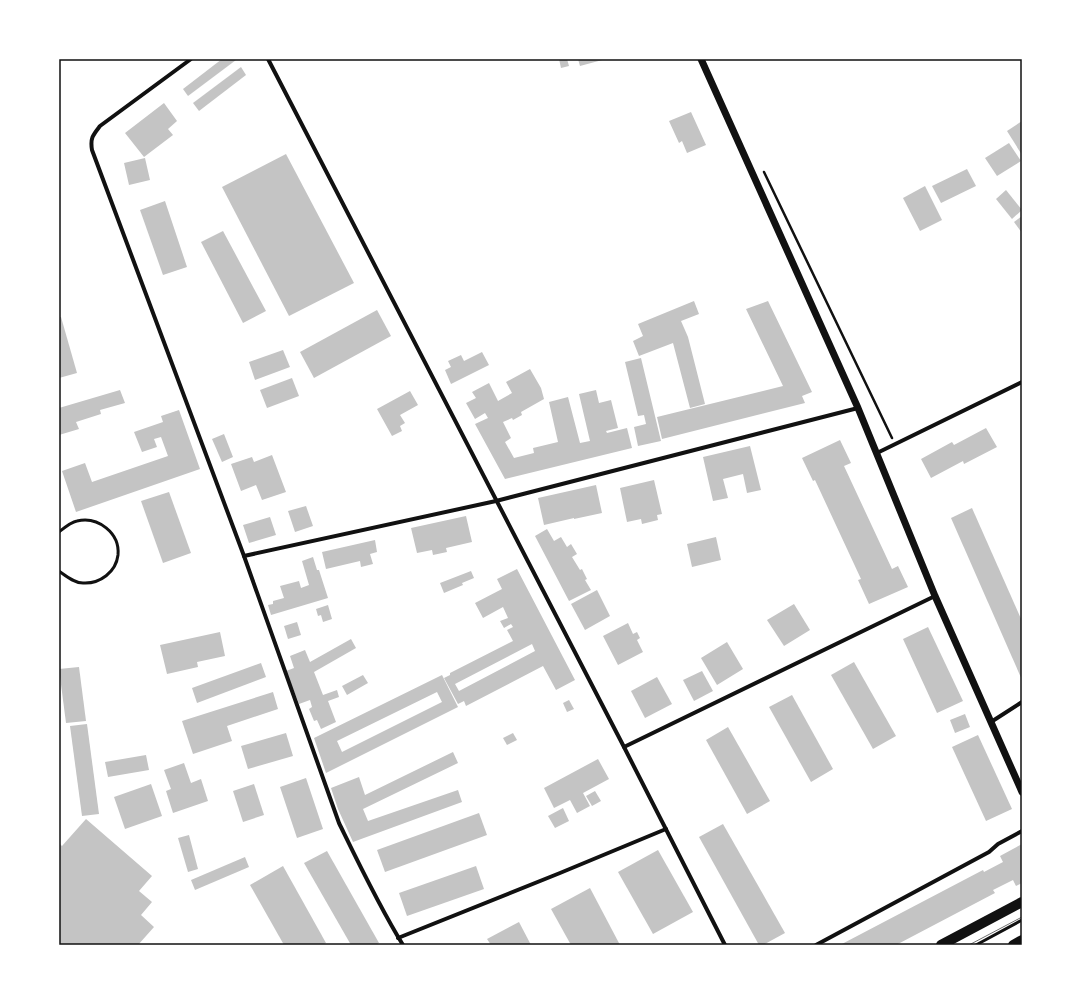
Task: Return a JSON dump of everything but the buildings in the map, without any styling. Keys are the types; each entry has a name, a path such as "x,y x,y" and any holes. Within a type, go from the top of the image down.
{"main road":[{"path":"942,945 1022,902"},
{"path":"1013,945 1022,940"}],"street":[{"path":"191,59 100,126 93,135 91,143 92,150 244,556 339,823 368,884 403,945"},
{"path":"268,59 725,945"},
{"path":"701,59 858,408 935,596 1022,792"},
{"path":"877,453 1022,382"},
{"path":"244,556 496,500 858,408"},
{"path":"624,747 935,596"},
{"path":"991,722 1022,702"},
{"path":"398,938 666,829"},
{"path":"816,945 989,852 998,844 1022,831"}],"lane":[{"path":"59,532 77,521 89,520 101,524 111,531 116,543 118,555 114,567 106,576 95,582 83,583 71,580 59,571"},
{"path":"976,945 1022,920"}],"path":[{"path":"763,169 895,444"}],"tram line":[{"path":"969,945 1022,917"}]}
